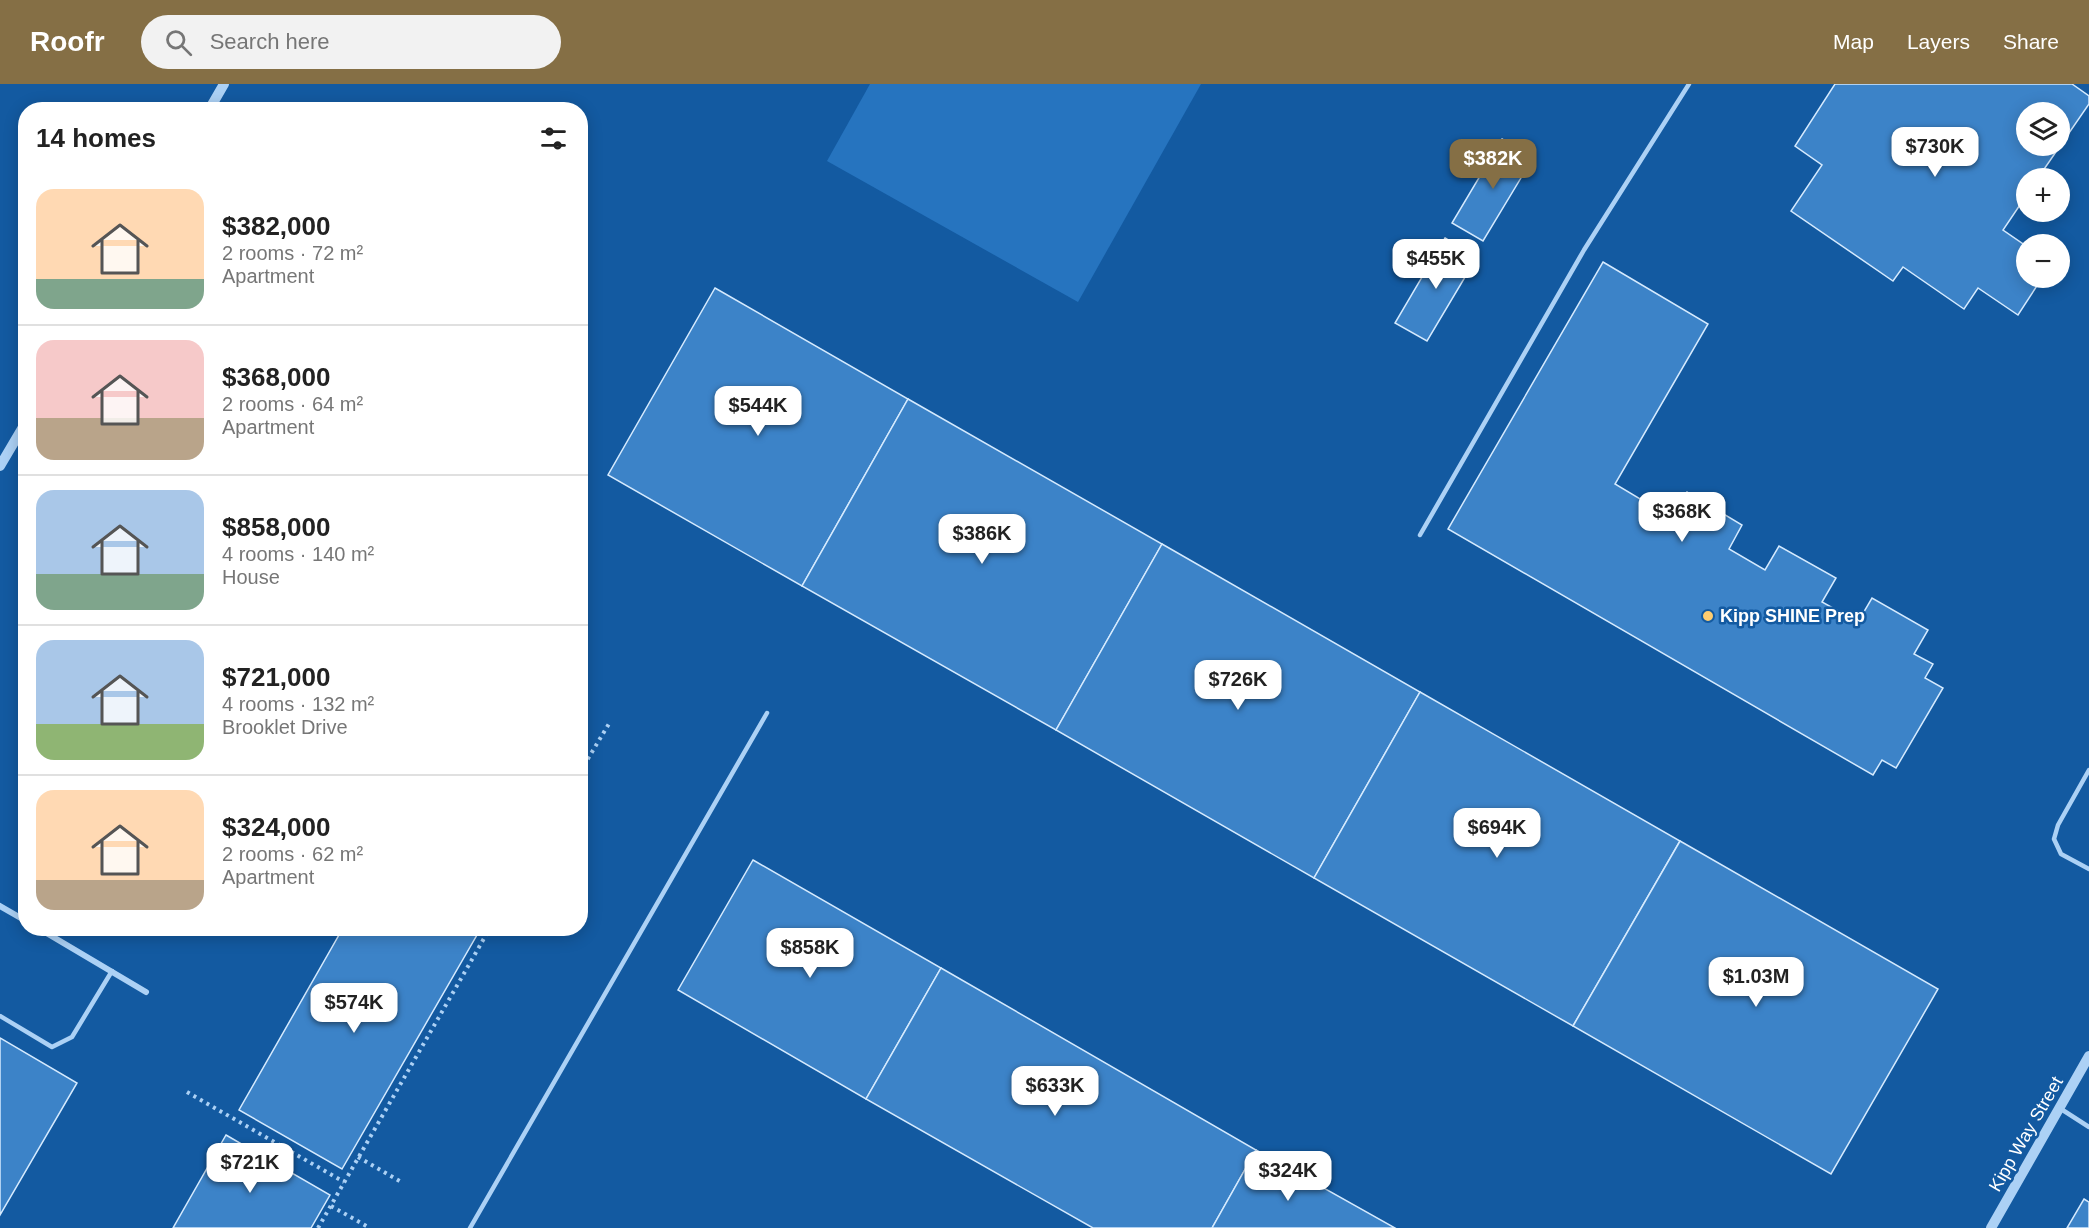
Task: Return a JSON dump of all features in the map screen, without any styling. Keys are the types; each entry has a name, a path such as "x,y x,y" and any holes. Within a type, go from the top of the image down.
{"street":[{"path":"213,102 224,84"},
{"path":"0,466 18,436"},
{"path":"0,906 18,916"},
{"path":"52,936 146,992"},
{"name":"Kipp Way Street","path":"1991,1228 2089,1056"}],"lane":[{"path":"1419,535 1584,250 1689,84"},
{"path":"470,1228 767,713"},
{"path":"2089,770 2058,825 2054,839 2061,854 2089,869"},
{"path":"0,1016 52,1047 72,1037 112,971"},
{"path":"2059,1108 2089,1127"}],"path":[{"path":"588,759 610,722"},
{"path":"318,1228 485,936"},
{"path":"187,1092 344,1182"},
{"path":"358,1157 403,1183"},
{"path":"331,1206 370,1228"}],"shaded area":[{"path":"870,84 1201,84 1078,302 827,161"}],"building":[{"path":"1835,84 2072,84 2089,96 2089,104 2070,132 2070,102 2016,102 2016,156 2053,156 2045,168 2016,168 2016,211 2003,230 2016,239 2016,288 2036,288 2018,315 1978,288 1964,309 1903,267 1893,281 1791,211 1822,165 1795,146"},
{"path":"1502,139 1533,158 1483,241 1452,223"},
{"path":"1445,238 1477,257 1427,341 1395,323"},
{"path":"1603,262 1708,324 1615,484 1672,518 1687,492 1742,525 1729,549 1765,570 1779,546 1836,578 1822,602 1858,622 1872,598 1928,630 1914,654 1933,664 1925,678 1943,688 1896,768 1882,760 1873,775 1448,529"},
{"path":"715,288 908,399 802,586 608,475"},
{"path":"908,399 1162,544 1056,730 802,586"},
{"path":"1162,544 1420,692 1314,878 1056,730"},
{"path":"1420,692 1680,841 1573,1026 1314,878"},
{"path":"1680,841 1938,989 1831,1174 1573,1026"},
{"path":"753,860 941,968 866,1099 678,990"},
{"path":"338,936 476,936 342,1169 239,1110"},
{"path":"941,968 1256,1150 1212,1228 1093,1228 866,1099"},
{"path":"0,1038 77,1083 0,1215"},
{"path":"226,1135 330,1195 311,1228 173,1228"},
{"path":"1256,1150 1395,1228 1212,1228"},
{"path":"2084,1199 2089,1202 2089,1228 2067,1228"}],"place":[{"name":"Kipp SHINE Prep","path":"1708,616"}]}
